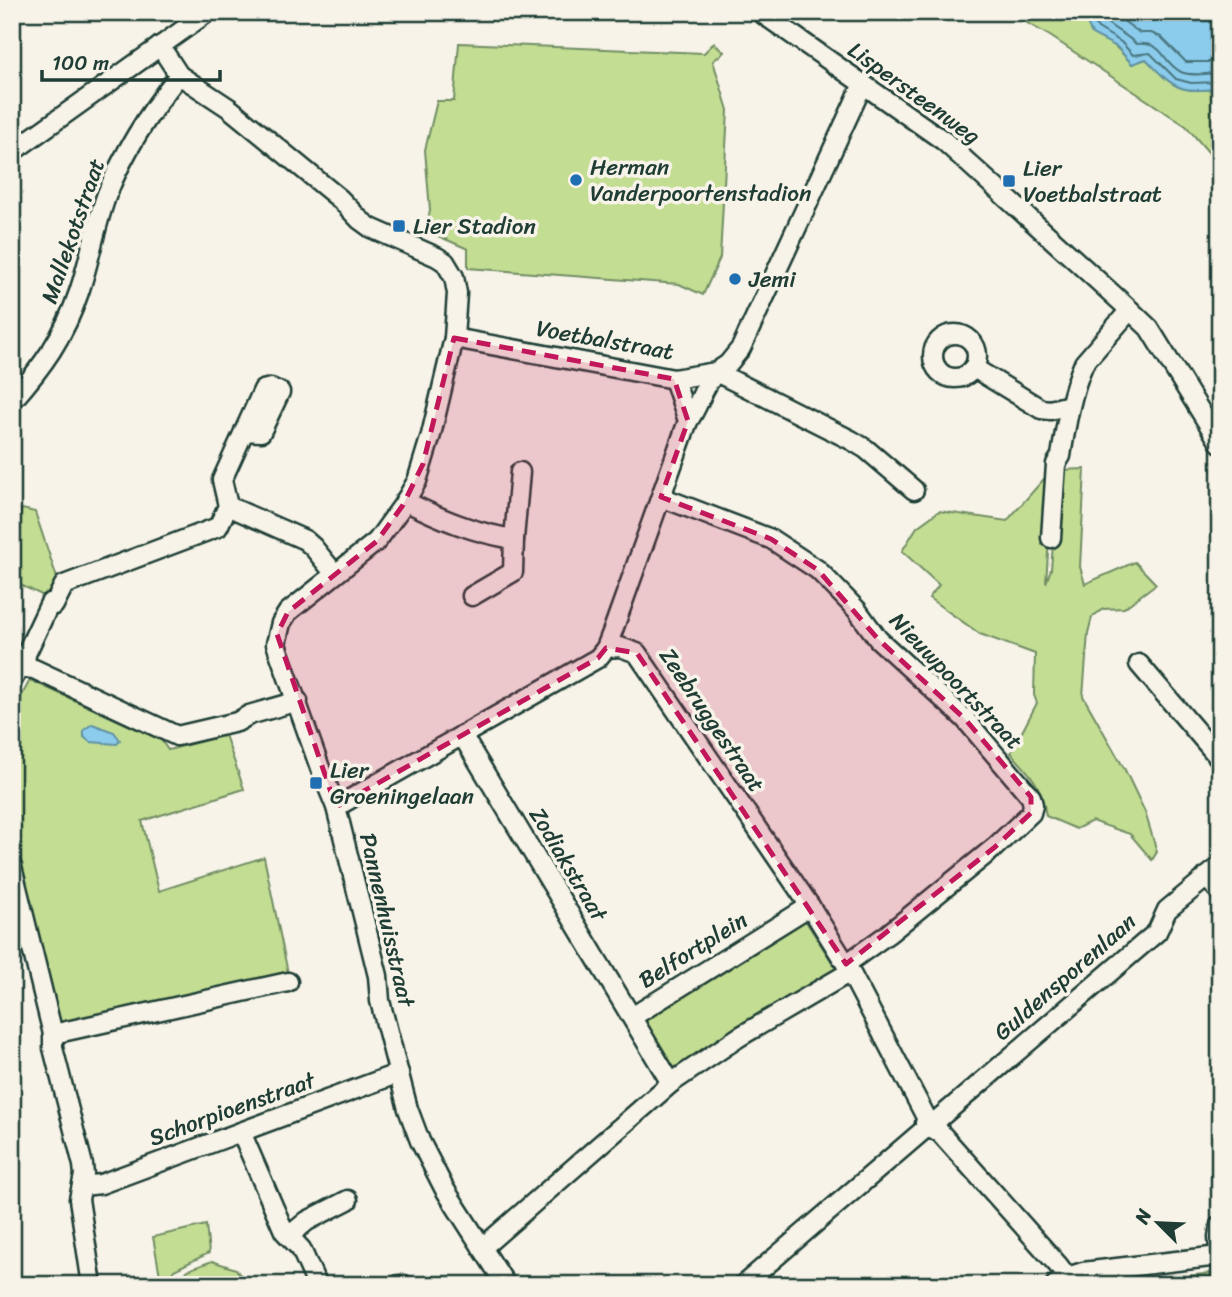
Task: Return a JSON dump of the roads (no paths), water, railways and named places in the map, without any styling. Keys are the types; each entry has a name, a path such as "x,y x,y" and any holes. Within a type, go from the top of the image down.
{"street":[{"path":"12,152 207,12"},
{"name":"Lispersteenweg","path":"760,12 944,141 1130,310 1149,328 1220,443"},
{"name":"Pannenhuisstraat","path":"160,46 179,75 229,108 370,228 445,262 454,277 457,293 454,338 417,481 377,541 288,612 281,622 276,644 336,807 378,976 380,1001 408,1109 444,1188 506,1285"},
{"name":"Mallekotstraat","path":"12,401 44,365 68,321 98,221 116,174 179,75"},
{"path":"336,807 598,659 606,648 688,421 695,412 705,384 728,364 741,348 863,84"},
{"path":"1051,538 1056,464 1061,456 1070,405 1084,363 1130,310"},
{"name":"Voetbalstraat","path":"454,338 674,379 716,372"},
{"path":"974,368 1041,409 1050,410 1070,405"},
{"path":"716,372 851,440 866,449 914,490"},
{"path":"674,379 688,421"},
{"path":"25,667 26,654 64,585 218,527 228,506 222,480 244,431"},
{"path":"472,596 513,572 520,472"},
{"name":"Nieuwpoortstraat","path":"661,497 771,540 818,570 857,610 878,639 965,719 1031,797 1031,813 995,848 848,968"},
{"path":"405,501 443,520 486,535 514,539"},
{"path":"228,506 305,541 335,574"},
{"name":"Zeebruggestraat","path":"606,648 620,647 637,653 810,906 848,968 931,1124 1063,1282"},
{"path":"1139,664 1220,758"},
{"path":"12,681 17,672 25,667 34,669 177,736 236,722 249,715 298,701"},
{"name":"Zodiakstraat","path":"462,735 632,1017"},
{"path":"12,867 53,1034 53,1048 68,1113 83,1165 84,1175 79,1199 92,1285"},
{"path":"1213,872 1220,892"},
{"name":"Guldensporenlaan","path":"743,1285 1157,932 1167,910 1213,872"},
{"name":"Belfortplein","path":"671,1083 632,1017 810,906"},
{"path":"482,1248 671,1083 848,968"},
{"path":"53,1034 288,982"},
{"name":"Schorpioenstraat","path":"82,1186 101,1184 399,1073"},
{"path":"241,1132 284,1231 301,1249 317,1285"},
{"path":"289,1236 307,1221 348,1200"},
{"path":"1220,1225 1220,1262"},
{"path":"1063,1282 1083,1272 1219,1256"}],"water":[{"path":"1220,12 1220,88 1185,89 1170,82 1146,59 1132,64 1117,47 1092,34 1085,20 1076,19 1070,14"},
{"path":"92,724 114,732 120,740 117,744 90,742 84,737 84,730"}],"place":[{"name":"Herman Vanderpoortenstadion","path":"576,180"},
{"name":"Lier Voetbalstraat","path":"1009,181"},
{"name":"Lier Stadion","path":"399,226"},
{"name":"Jemi","path":"735,279"},
{"name":"Lier Groeningelaan","path":"316,783"}]}
